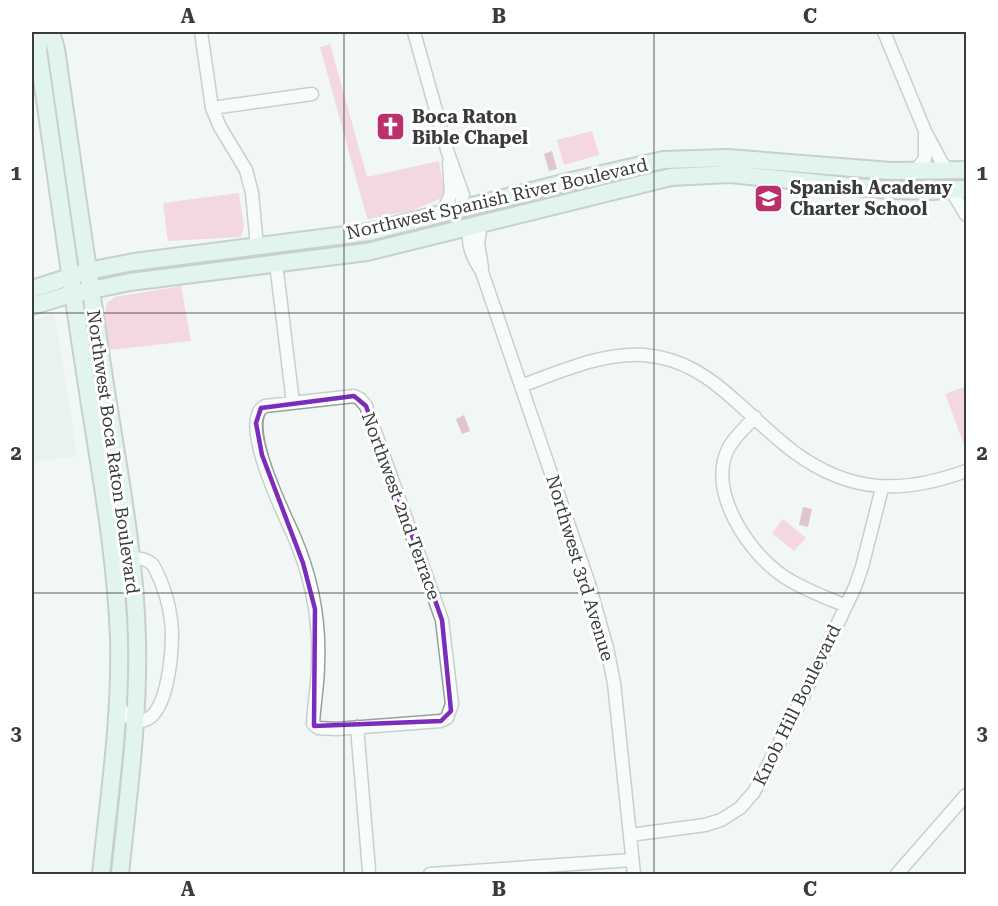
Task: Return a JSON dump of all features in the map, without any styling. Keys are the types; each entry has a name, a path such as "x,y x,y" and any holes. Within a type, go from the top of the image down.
{"main road":[{"name":"Northwest Boca Raton Boulevard","path":"38,32 38,51 72,294 115,574 119,639 118,704 101,874"},
{"name":"Northwest Boca Raton Boulevard","path":"51,32 56,49 131,559 137,639 135,721 120,874"},
{"name":"Northwest Spanish River Boulevard","path":"32,289 88,271 143,261 361,233 651,162 674,159 728,158 914,172 958,171"},
{"path":"584,198 644,175 674,159"},
{"name":"Northwest Spanish River Boulevard","path":"32,306 72,294 148,279 363,252 655,180 702,174 747,176 887,190 958,190"},
{"path":"476,225 484,213 542,197 567,182"},
{"path":"363,252 390,238 447,222 460,209"}],"street":[{"path":"201,32 212,108 219,127 246,170 252,193 257,246"},
{"path":"414,32 448,153 463,195 460,209"},
{"path":"884,32 925,131 942,163 958,171"},
{"path":"212,108 312,94"},
{"path":"914,172 925,159 925,131"},
{"path":"442,214 451,194 448,153"},
{"path":"958,190 966,215"},
{"name":"Northwest 3rd Avenue","path":"476,225 469,243 474,260 482,272 589,584 607,648 614,683 634,874"},
{"path":"276,263 293,402"},
{"path":"521,386 612,357 629,354 655,356 677,362 707,376 792,450 816,466 843,478 882,488 932,482 966,471"},
{"name":"Northwest 2nd Terrace","path":"354,396 366,406 442,620 452,705 447,718 441,721 357,727 318,728 314,726 319,641 310,582 270,480 257,437 256,423 261,408 293,402 354,396"},
{"path":"755,417 729,448 723,467 724,490 740,529 760,557 777,572 796,584 846,606"},
{"name":"Knob Hill Boulevard","path":"630,835 708,824 732,814 754,792 846,606 862,567 880,505 882,488"},
{"path":"115,574 120,566 131,559 143,559 153,565 168,608 172,633 168,678 159,708 146,720 135,721 129,718 118,704"},
{"path":"357,727 370,873"},
{"path":"897,874 966,795"},
{"path":"430,874 632,860"}],"highlighted area":[{"path":"354,396 366,406 442,620 451,711 441,721 314,726 315,609 303,563 262,455 256,423 261,408"}],"shaded area":[{"path":"330,44 367,177 439,161 444,191 442,198 411,211 367,218 320,47"},
{"path":"592,131 599,155 564,165 557,140"},
{"path":"552,151 557,169 549,171 544,154"},
{"path":"239,193 244,227 241,237 168,241 163,203"},
{"path":"181,286 191,341 108,350 103,321 107,303 115,297"},
{"path":"53,314 57,326 77,456 39,461 32,465 32,320"},
{"path":"966,386 966,450 945,394"},
{"path":"464,415 470,431 462,434 456,419"},
{"path":"803,507 812,509 808,527 799,525"},
{"path":"783,519 806,538 794,551 772,533"}],"place":[{"name":"Boca Raton Bible Chapel","path":"391,127"},
{"name":"Spanish Academy Charter School","path":"769,198"}]}
